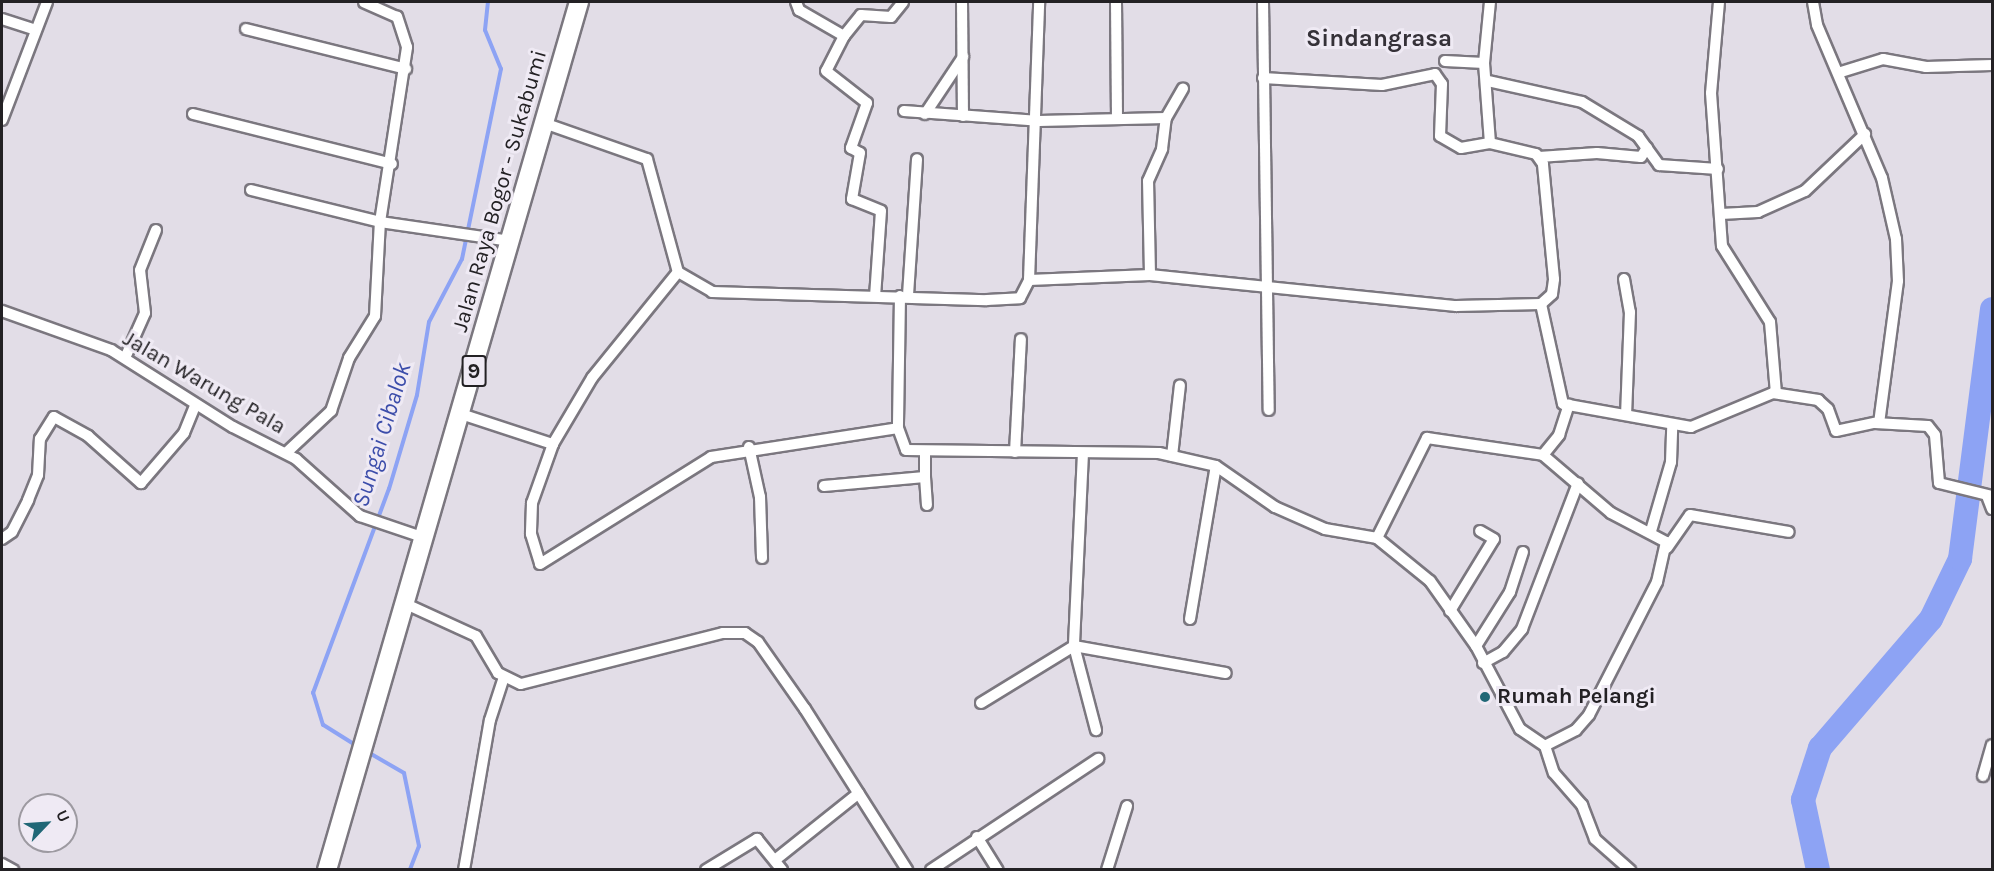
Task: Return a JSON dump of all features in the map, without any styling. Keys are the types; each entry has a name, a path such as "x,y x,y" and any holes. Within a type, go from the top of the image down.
{"highway":[{"name":"Jalan Raya Bogor - Sukabumi","path":"327,870 579,2"}],"street":[{"path":"2,120 47,2"},
{"path":"286,453 331,411 349,358 375,316 380,222 392,164 406,69 401,24 391,13 364,2"},
{"path":"796,2 799,10 844,36"},
{"path":"875,296 881,211 852,199 860,153 851,148 867,103 826,71 844,36 861,15 891,17 903,2"},
{"path":"962,2 963,116"},
{"path":"544,123 647,159 678,272 694,286 724,294 1020,298 1029,280 1039,121 1039,2"},
{"path":"1116,2 1117,118"},
{"path":"1263,2 1269,410"},
{"path":"1490,2 1484,63 1488,81 1490,143"},
{"path":"1719,2 1711,93 1725,256 1763,305 1773,331 1776,393"},
{"path":"1813,2 1816,25 1841,72 1891,209 1899,268 1879,423"},
{"path":"2,19 35,30"},
{"path":"246,29 406,69"},
{"path":"925,114 964,56"},
{"path":"1841,72 1883,59 1926,67 1992,65"},
{"path":"1445,61 1484,63"},
{"path":"1263,78 1382,85 1435,74 1442,84 1440,136 1461,148 1490,143 1539,157 1597,153 1641,158 1647,148"},
{"path":"1488,81 1572,97 1632,132 1665,168 1718,169"},
{"path":"1150,275 1148,181 1162,149 1166,118 1183,88"},
{"path":"904,111 1039,121 1166,118"},
{"path":"193,114 392,164"},
{"path":"1721,214 1758,212 1805,191 1865,134"},
{"path":"1029,280 1150,275 1456,306 1541,304 1552,294 1554,279 1539,157"},
{"path":"917,159 904,296 898,428 906,450 925,454 1015,452 1172,456 1216,466 1286,512 1325,529 1377,538 1426,577 1476,646 1520,729 1545,746 1554,773 1582,806 1595,839 1630,870"},
{"path":"250,190 380,222 457,229 511,241"},
{"path":"125,358 145,313 140,270 156,230"},
{"path":"678,272 592,378 553,444 532,503 531,534 540,564 680,473 749,447 898,428"},
{"path":"1624,279 1630,312 1626,414"},
{"path":"1541,304 1559,397 1569,405 1672,424 1695,426 1776,393 1822,402 1836,431 1879,423 1928,426 1935,435 1937,479 1949,486 1990,496 1992,509"},
{"name":"Jalan Warung Pala","path":"2,311 85,338 125,358 196,404 286,453 368,520 425,538"},
{"path":"1015,452 1021,339"},
{"path":"1172,456 1180,385"},
{"path":"2,538 12,532 28,501 38,475 40,439 54,417 88,436 141,483 184,433 196,404"},
{"path":"1543,455 1558,435 1569,405"},
{"path":"461,414 553,444"},
{"path":"1651,531 1671,462 1672,424"},
{"path":"1377,538 1422,440 1543,455 1611,513 1651,531 1667,548"},
{"path":"749,447 760,497 762,558"},
{"path":"1083,453 1074,646 1096,730"},
{"path":"925,454 927,505"},
{"path":"1190,619 1216,466"},
{"path":"824,486 925,477"},
{"path":"1483,663 1503,652 1522,629 1578,483"},
{"path":"1545,746 1576,730 1589,715 1657,582 1667,548 1690,515 1789,532"},
{"path":"1450,611 1494,539 1480,531"},
{"path":"1476,646 1510,592 1523,552"},
{"path":"406,604 477,636 504,677 535,682 714,635 746,633 762,647 860,793 907,870"},
{"path":"981,703 1074,646 1226,673"},
{"path":"464,870 490,720 504,677"},
{"path":"1983,776 1992,745"},
{"path":"931,870 977,837 1098,759"},
{"path":"775,860 860,793"},
{"path":"1107,870 1128,806"},
{"path":"977,837 998,870"},
{"path":"706,870 757,839 782,870"},
{"path":"2,864 13,870"}],"waterway":[{"name":"Sungai Cibalok","path":"357,746 323,725 313,693 389,489 417,395 429,322 462,259 501,69 485,30 488,2"},
{"path":"1818,870 1803,800 1820,748 1931,619 1960,559 1992,309"},
{"name":"Sungai Cibalok","path":"366,751 404,773 419,846 410,870"}],"place":[{"name":"Rumah Pelangi","path":"1485,697"}],"district":[{"name":"Sindangrasa","path":"1379,39"}]}
